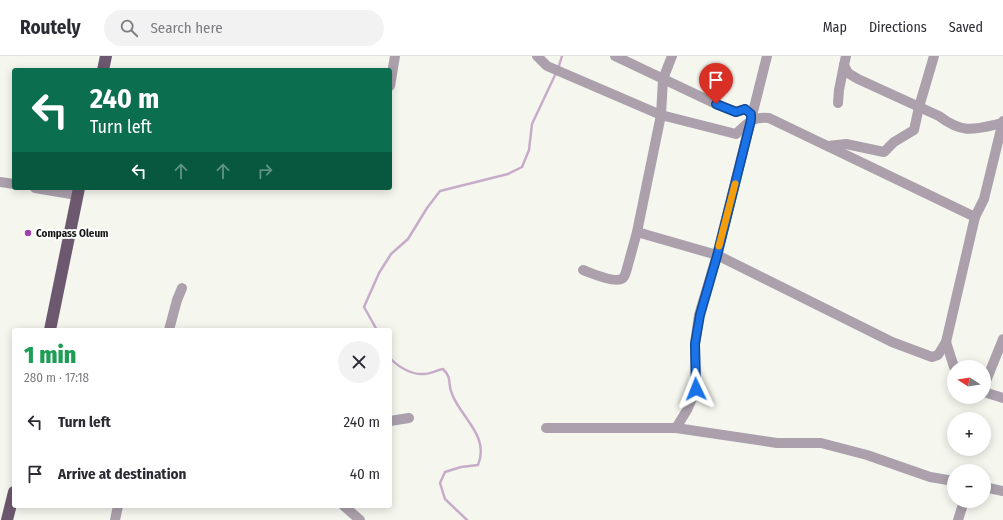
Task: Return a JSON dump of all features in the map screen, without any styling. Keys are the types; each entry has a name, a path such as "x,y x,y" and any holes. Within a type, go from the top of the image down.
{"main road":[{"path":"103,68 106,56"},
{"path":"50,328 78,192"},
{"path":"7,520 12,500"}],"street":[{"path":"392,74 395,56"},
{"path":"537,56 547,66 661,115 736,134 751,117 769,118 975,217"},
{"path":"615,56 716,104 736,112 745,109 751,117"},
{"path":"583,270 612,280 623,278 637,232 661,115 663,79 672,56"},
{"path":"676,428 687,410 696,389 695,344 700,315 717,256 767,56"},
{"path":"828,146 846,144 884,152 894,142 914,130 934,56"},
{"path":"637,232 717,256 892,342 920,354 932,357 938,355 946,342 975,217 984,199 1003,123 972,130 950,125 939,116 848,73 845,60"},
{"path":"838,103 845,60"},
{"path":"0,182 12,184"},
{"path":"56,190 78,192"},
{"path":"170,328 177,300 182,288"},
{"path":"991,369 1003,339"},
{"path":"946,342 952,360"},
{"path":"991,394 1003,398"},
{"path":"392,421 408,418"},
{"path":"546,428 676,428 777,443 821,443 867,455 930,477 947,480"},
{"path":"991,488 1003,491"},
{"path":"115,520 118,508"},
{"path":"346,508 360,520"},
{"path":"958,520 962,508"}],"waterway":[{"path":"558,69 562,56"},
{"path":"376,328 364,307 379,273 391,254 408,239 427,208 440,191 508,174 522,167 529,150 532,124 556,73"},
{"path":"392,360 410,372 419,374 426,374 443,369 449,378 451,390 456,403 477,436 481,455 478,465 461,467 445,472 440,483 445,499 467,520"}],"slow traffic":[{"path":"719,246 735,184"}],"place":[{"name":"Compass Oleum","path":"28,233"}],"route":[{"path":"696,389 695,344 700,315 717,256 751,120 751,114 745,109 736,112 716,104"}]}
